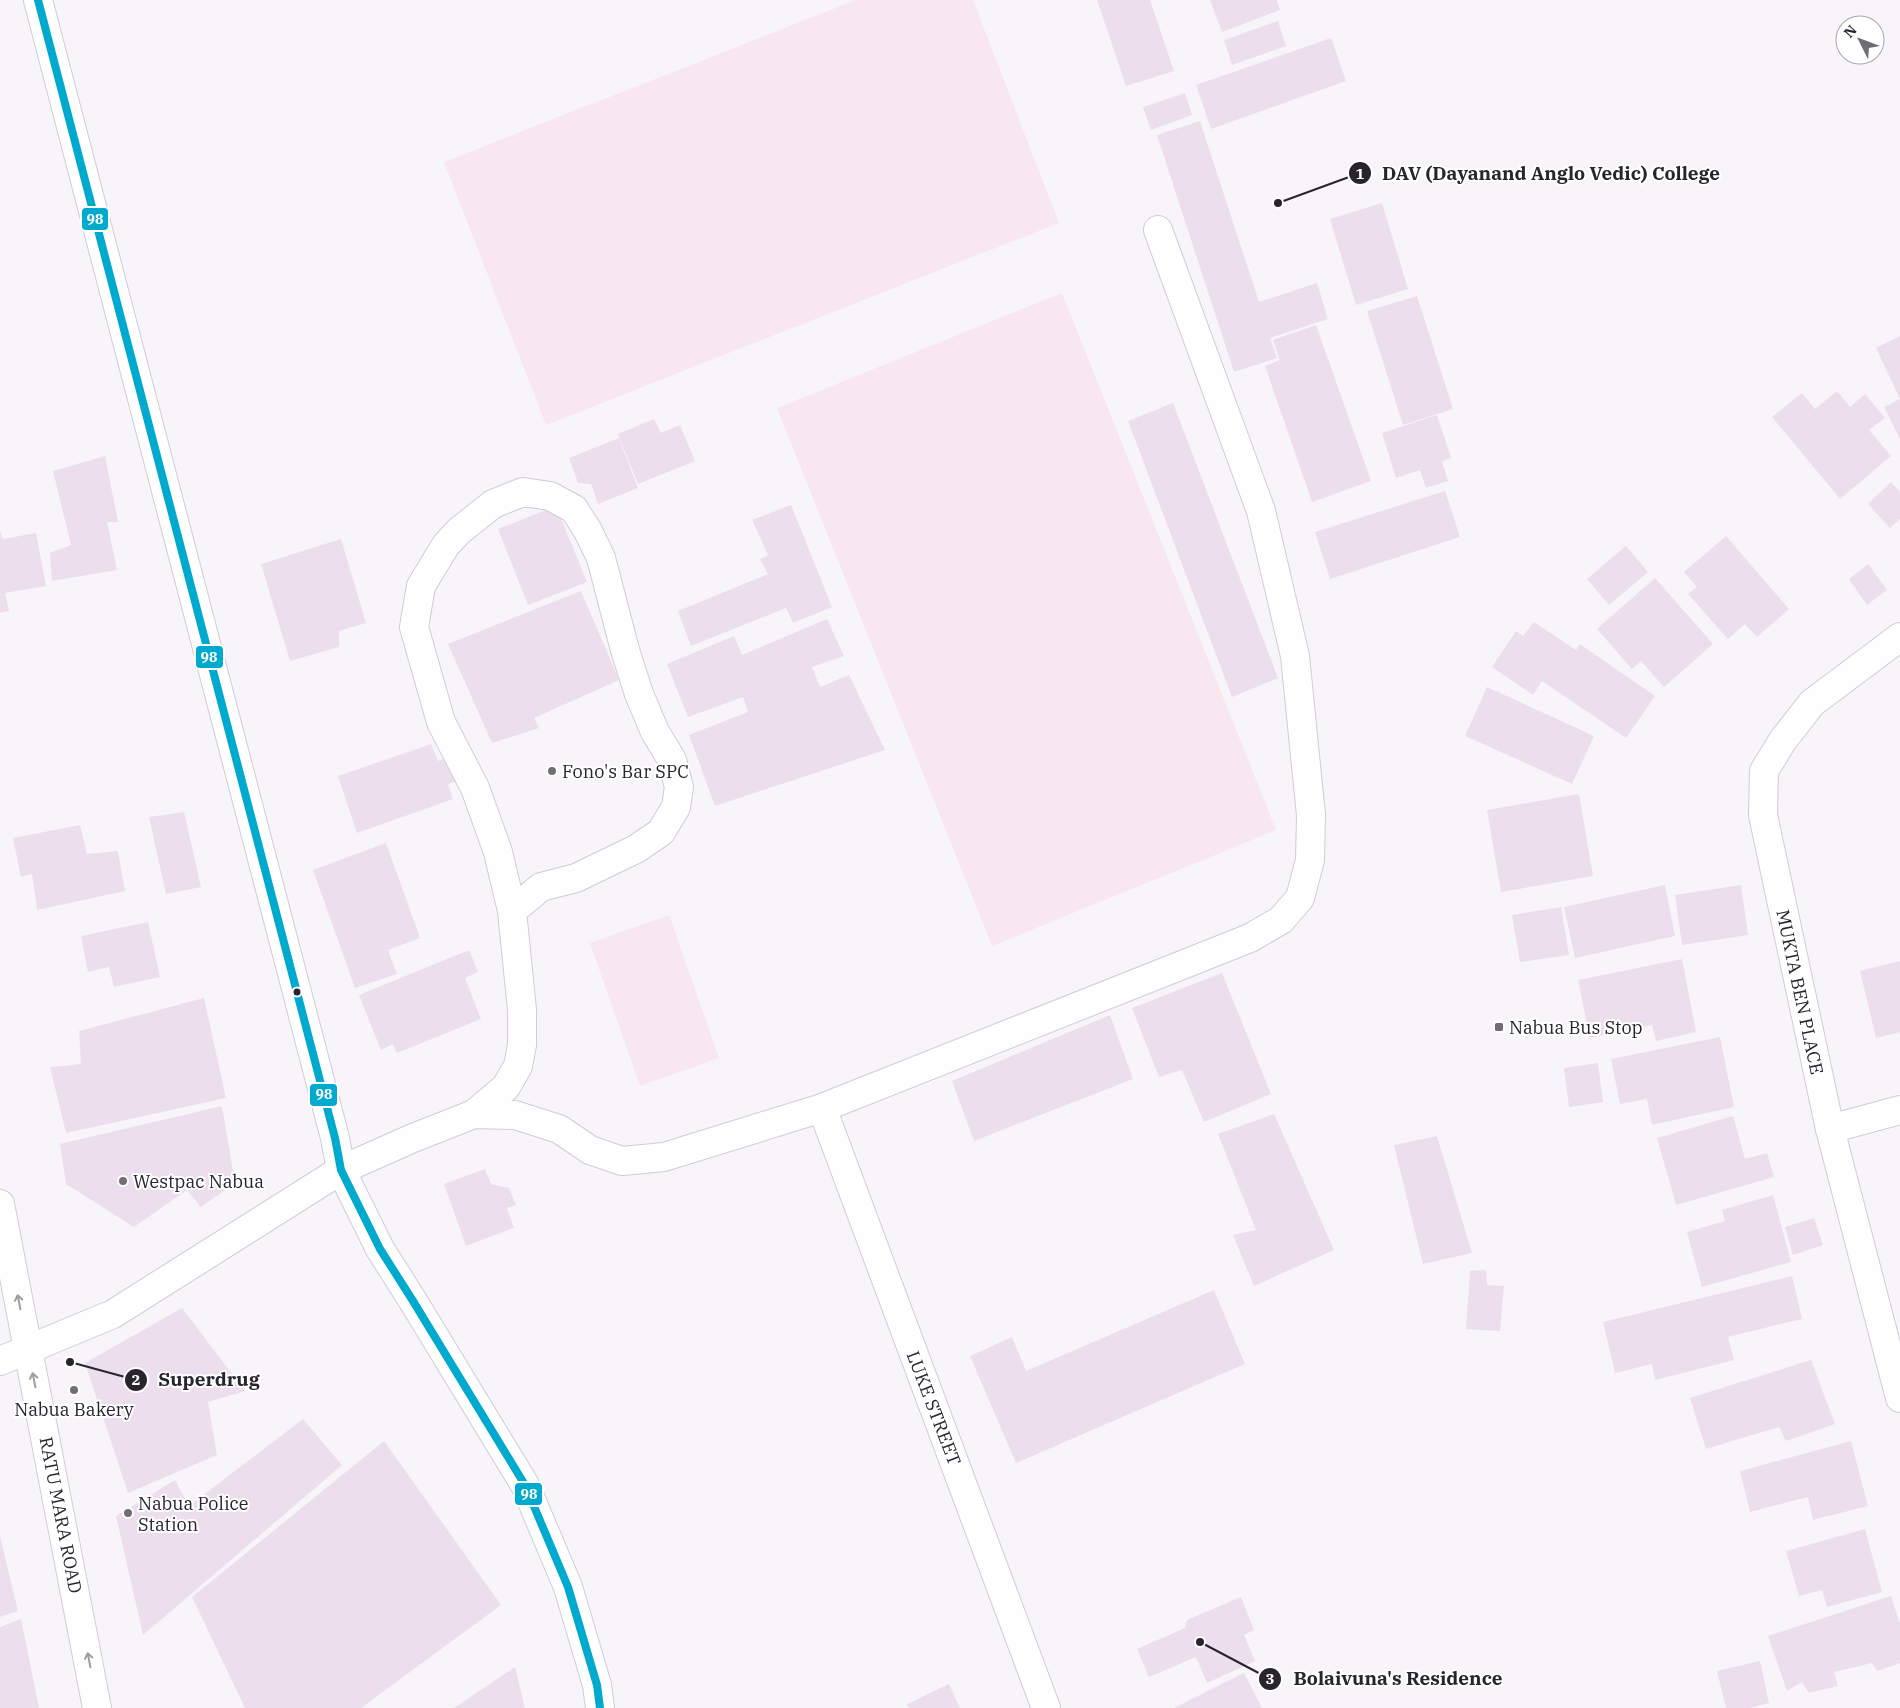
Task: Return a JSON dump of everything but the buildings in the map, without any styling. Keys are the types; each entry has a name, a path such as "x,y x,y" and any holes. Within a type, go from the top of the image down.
{"main road":[{"path":"38,0 335,1138 341,1170 380,1249 525,1485 568,1587 597,1686 600,1708"},
{"path":"474,1114 515,1115 559,1129 590,1150 622,1161 664,1157 822,1108 1250,938 1281,920 1300,898 1310,860 1311,815 1295,656 1261,511 1158,230"},
{"path":"0,1361 113,1314 341,1170 413,1138 474,1114 506,1087 518,1066 522,1045 522,1010 512,910 498,852 479,797 441,722 414,627 421,586 446,545 493,504 523,492 550,496 574,509 588,531 601,558 625,650 639,694 655,732 672,760 679,787 676,807 661,832 636,849 576,878 541,887 512,910"},
{"name":"MUKTA BEN PLACE","path":"1900,637 1812,702 1783,740 1764,771 1763,815 1830,1129 1900,1398"},
{"name":"LUKE STREET","path":"822,1108 1046,1708"},
{"path":"1830,1129 1900,1110"},
{"name":"RATU MARA ROAD","path":"0,1204 97,1708"}],"shaded area":[{"path":"856,0 973,0 1059,223 546,425 444,162"},
{"path":"1062,293 1276,830 992,946 777,408"},
{"path":"669,915 719,1058 640,1086 590,943"}],"transit line":[{"name":"98","path":"38,0 335,1138 341,1170 380,1249 525,1485 568,1587 597,1685 600,1708"}],"place":[{"name":"DAV (Dayanand Anglo Vedic) College","path":"1278,203"},
{"name":"Fono's Bar SPC","path":"552,771"},
{"name":"Nabua Bus Stop","path":"1499,1027"},
{"name":"Westpac Nabua","path":"123,1181"},
{"name":"Superdrug","path":"70,1362"},
{"name":"Nabua Bakery","path":"74,1390"},
{"name":"Nabua Police Station","path":"128,1513"},
{"name":"Bolaivuna's Residence","path":"1200,1642"}]}
